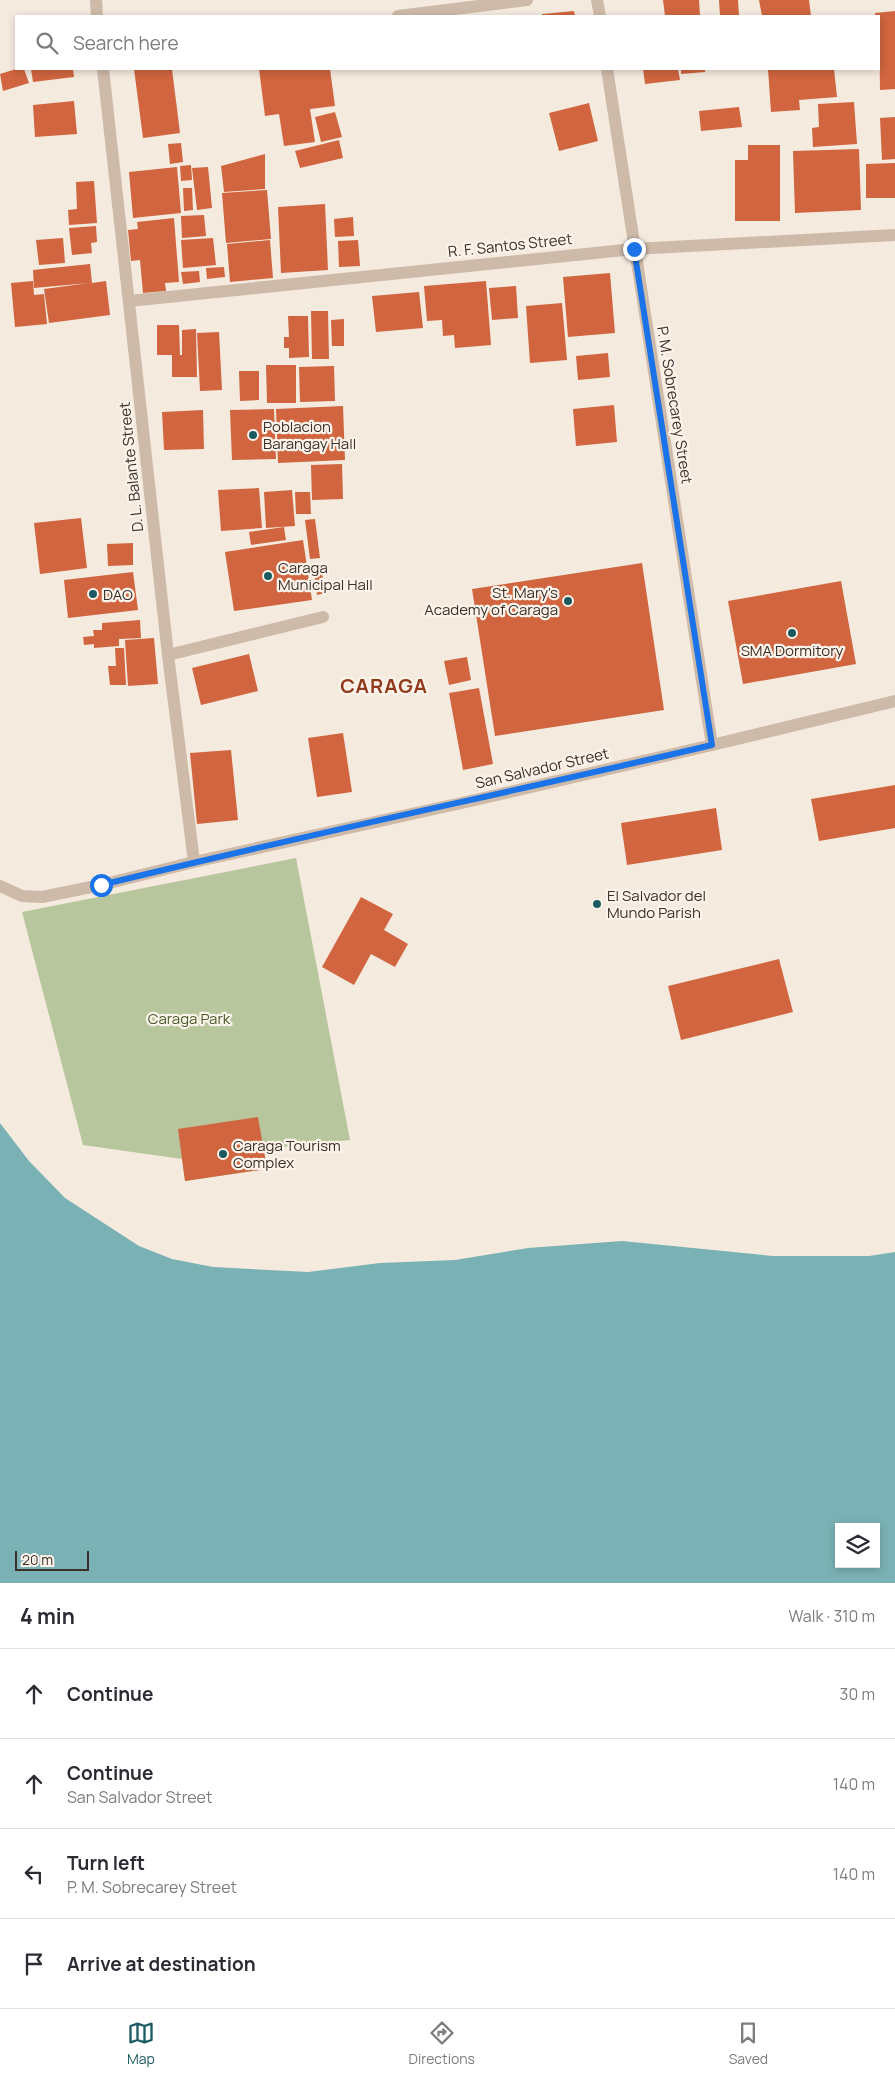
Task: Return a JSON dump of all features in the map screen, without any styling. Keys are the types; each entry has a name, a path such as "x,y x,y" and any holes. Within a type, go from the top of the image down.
{"street":[{"path":"96,0 97,15"},
{"path":"406,15 527,0"},
{"path":"597,0 600,15"},
{"name":"D. L. Balante Street","path":"103,70 168,655 194,862"},
{"name":"P. M. Sobrecarey Street","path":"608,70 634,249 712,745"},
{"name":"R. F. Santos Street","path":"129,301 634,249 895,235"},
{"path":"168,655 323,617"},
{"name":"San Salvador Street","path":"0,886 22,896 42,897 484,798 895,700"}],"green space":[{"name":"Caraga Park","path":"296,858 350,1140 264,1149 267,1169 185,1181 182,1159 83,1145 22,912"}],"water":[{"path":"0,1123 29,1161 65,1198 139,1246 172,1259 213,1267 308,1272 380,1263 455,1260 528,1248 622,1241 773,1256 869,1256 895,1252 895,1583 0,1583"}],"building":[{"path":"663,0 699,0 700,15 665,15"},
{"path":"719,0 738,0 739,15 720,15"},
{"path":"759,0 809,0 811,15 762,15"},
{"path":"574,11 575,15 542,15"},
{"path":"895,11 895,89 880,90 880,15 875,15 875,13"},
{"path":"15,69 24,70 29,83 3,91 0,74"},
{"path":"31,70 73,70 74,77 33,82"},
{"path":"134,70 172,70 180,133 143,138"},
{"path":"259,70 330,70 335,106 310,109 315,142 284,146 279,114 265,116"},
{"path":"643,70 678,70 680,80 645,84"},
{"path":"681,70 705,70 705,72 681,74"},
{"path":"768,70 834,70 837,97 799,100 800,110 771,112"},
{"path":"74,101 77,134 35,137 33,105"},
{"path":"854,102 857,144 813,147 812,128 819,127 818,104"},
{"path":"589,103 598,141 559,151 549,113"},
{"path":"739,107 742,127 701,131 699,111"},
{"path":"335,112 342,137 321,142 315,117"},
{"path":"895,117 895,159 882,160 880,118"},
{"path":"339,140 343,158 300,168 295,151"},
{"path":"181,143 183,162 170,164 168,144"},
{"path":"748,145 780,145 780,221 735,221 735,160 748,160"},
{"path":"859,149 861,210 795,213 793,151"},
{"path":"265,154 265,189 224,192 221,166"},
{"path":"895,163 895,198 866,198 866,164"},
{"path":"191,165 192,180 181,181 180,166"},
{"path":"177,167 181,213 133,218 129,172"},
{"path":"208,167 212,208 197,210 192,168"},
{"path":"94,181 97,223 69,225 68,210 77,209 76,182"},
{"path":"183,188 192,188 193,210 184,211"},
{"path":"267,190 271,239 226,243 222,193"},
{"path":"325,204 328,270 281,273 278,207"},
{"path":"204,215 206,236 182,238 181,216"},
{"path":"353,217 354,236 335,237 334,219"},
{"path":"174,218 179,282 165,283 166,291 143,293 140,260 131,261 128,230 138,229 137,222"},
{"path":"96,226 97,242 91,243 92,253 72,255 69,228"},
{"path":"63,238 65,263 39,265 36,240"},
{"path":"213,238 216,265 183,268 181,240"},
{"path":"270,240 273,278 230,282 227,244"},
{"path":"358,240 360,266 339,267 338,241"},
{"path":"90,264 92,283 106,281 110,315 49,323 44,289 89,283 34,288 33,270"},
{"path":"224,267 225,277 207,279 206,268"},
{"path":"199,271 200,282 183,284 181,272"},
{"path":"610,273 615,333 568,337 563,277"},
{"path":"33,281 34,295 44,294 47,324 15,327 11,283"},
{"path":"486,281 491,345 455,348 454,335 443,336 442,320 427,321 424,286"},
{"path":"516,286 518,318 492,320 489,288"},
{"path":"419,292 423,328 376,332 372,296"},
{"path":"562,303 567,360 530,363 526,306"},
{"path":"311,311 328,311 329,359 312,359"},
{"path":"288,316 308,316 309,357 289,358 289,348 284,348 284,337 289,337"},
{"path":"344,319 344,346 332,346 331,320"},
{"path":"157,325 179,325 180,355 157,355"},
{"path":"196,329 197,377 172,377 172,355 182,355 182,330"},
{"path":"219,332 222,390 200,391 197,333"},
{"path":"608,353 610,377 578,380 576,356"},
{"path":"266,365 296,365 296,403 267,403"},
{"path":"334,366 335,401 300,402 299,367"},
{"path":"239,371 259,371 259,400 240,401"},
{"path":"614,405 617,442 576,446 573,409"},
{"path":"343,406 345,460 278,463 276,409"},
{"name":"Poblacion Barangay Hall","path":"274,409 276,459 232,460 230,410"},
{"path":"203,410 204,449 164,450 162,412"},
{"path":"342,464 343,499 312,500 311,465"},
{"path":"259,488 262,528 221,531 218,490"},
{"path":"292,490 295,526 266,528 264,492"},
{"path":"295,492 310,492 311,514 296,514"},
{"path":"81,518 87,568 40,574 34,523"},
{"path":"315,519 320,558 310,559 305,520"},
{"path":"284,527 286,540 251,545 249,532"},
{"name":"Caraga Municipal Hall","path":"303,540 312,600 234,611 225,552"},
{"path":"133,543 133,565 108,566 107,544"},
{"path":"642,563 664,710 495,736 472,589"},
{"path":"321,565 325,593 317,595 313,566"},
{"path":"133,572 138,610 68,618 64,580"},
{"name":"SMA Dormitory","path":"841,581 856,664 743,684 728,601"},
{"path":"140,620 141,638 119,639 119,646 94,648 94,644 84,645 83,637 94,636 93,630 102,630 102,623"},
{"path":"154,638 158,684 128,686 125,640"},
{"path":"115,648 124,648 126,685 110,685 108,666 116,666"},
{"path":"249,654 258,691 201,705 192,668"},
{"path":"467,657 471,680 449,685 444,661"},
{"path":"479,688 493,764 463,770 449,693"},
{"path":"343,733 352,792 317,797 308,738"},
{"path":"231,750 238,820 197,824 190,753"},
{"path":"895,785 895,828 819,841 811,799"},
{"path":"716,808 722,850 627,865 621,823"},
{"path":"361,897 393,914 384,930 408,944 395,967 371,954 354,985 322,967"},
{"path":"779,959 793,1012 681,1040 668,986"},
{"name":"Caraga Tourism Complex","path":"258,1117 267,1169 185,1181 178,1129"}],"place":[{"name":"Poblacion Barangay Hall","path":"253,435"},
{"name":"Caraga Municipal Hall","path":"268,576"},
{"name":"DAO","path":"93,594"},
{"name":"St. Mary's Academy of Caraga","path":"568,601"},
{"name":"SMA Dormitory","path":"792,633"},
{"name":"El Salvador del Mundo Parish","path":"597,904"},
{"name":"Caraga Tourism Complex","path":"223,1154"}],"district":[{"name":"CARAGA","path":"384,685"}],"route":[{"path":"101,885 194,862 712,745 634,249"}]}
